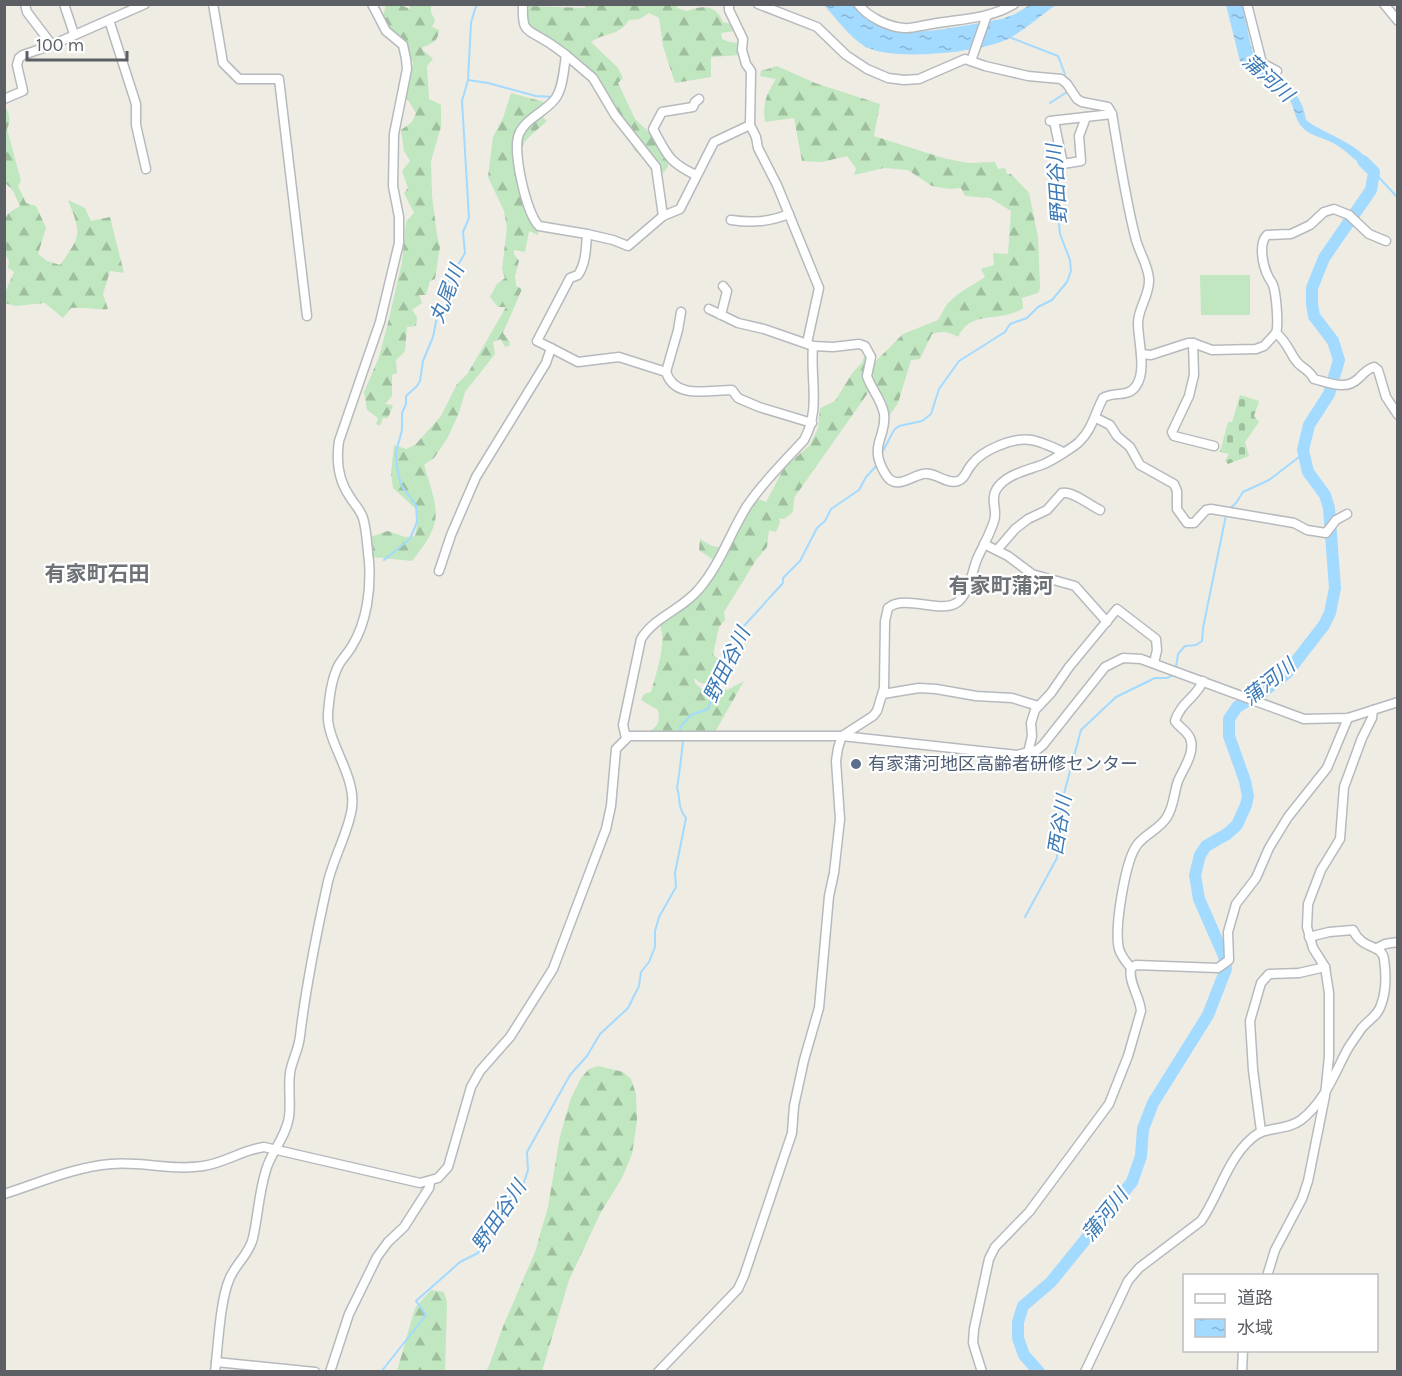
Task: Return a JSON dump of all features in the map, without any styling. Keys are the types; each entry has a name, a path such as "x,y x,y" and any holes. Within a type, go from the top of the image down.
{"street":[{"path":"25,4 31,18 52,45"},
{"path":"64,4 74,34"},
{"path":"4,99 23,91 17,65 19,58 145,4"},
{"path":"213,4 223,63 239,79 279,79 307,316"},
{"path":"215,1371 225,1292 229,1279 248,1253 253,1239 265,1173 275,1148 284,1134 289,1118 289,1077 298,1044 302,1011 327,883 351,817 353,805 344,763 329,726 328,716 334,674 338,664 358,635 370,587 363,519 343,485 336,457 339,441 380,322 399,243 399,217 393,186 394,134 407,69 403,45 386,31 372,4"},
{"path":"523,4 524,24 527,31 566,55 593,78 615,115 656,167 663,216"},
{"path":"626,738 623,725 640,639 657,620 680,607 700,589 747,507 765,482 804,440 812,423 815,408 810,345 819,288 750,125 751,71 746,64 742,50 743,39 729,10 729,4"},
{"path":"658,1371 738,1289 792,1133 794,1106 820,998 829,896 840,819 836,761 842,736 873,716 883,694 885,621 888,608 897,603 947,606 958,602 969,583 995,520 994,495 997,488 1013,476 1046,463 1079,443 1096,418 1106,396 1127,393 1135,388 1140,378 1141,354 1138,321 1149,290 1149,278 1135,238 1112,114 1108,107 1082,102 1061,80 1028,76 961,59 919,79 888,78 867,69 846,55 817,27 758,4"},
{"path":"858,4 870,16 903,28 986,19 1014,4"},
{"path":"1247,4 1262,63 1277,71"},
{"path":"1384,4 1398,21"},
{"path":"971,61 986,19"},
{"path":"109,20 136,104 136,125 146,169"},
{"path":"566,55 556,98 522,128 517,143 525,198 536,223 545,228 587,234 614,240 628,246 663,216 680,209 714,142 750,125"},
{"path":"696,175 678,166 669,158 653,129 663,112 693,107 699,99"},
{"path":"1086,117 1079,136 1081,161 1064,164 1052,121 1086,117 1112,114"},
{"path":"1141,354 1151,355 1188,342 1212,350 1256,349 1264,346 1276,333 1278,325 1274,286 1268,276 1262,249 1263,238 1267,235 1291,234 1310,225 1324,212 1334,209 1349,215 1369,234 1386,241"},
{"path":"731,220 750,223 763,222 789,214"},
{"path":"587,234 582,269 578,275 570,278 537,341 573,361 620,357 666,372"},
{"path":"721,315 727,295 723,286"},
{"path":"709,309 738,323 764,329 810,345 833,347 859,344 868,349 871,357 867,376 880,402 884,417 877,443 880,461 886,476 898,482 925,473 955,482 961,480 979,457 1022,438 1063,452"},
{"path":"681,312 666,372 670,382 694,392 732,390 738,398 759,407 812,423"},
{"path":"1276,333 1288,344 1300,365 1308,369 1314,379 1334,384 1353,384 1368,368 1378,370 1386,397 1398,415"},
{"path":"1193,343 1194,375 1189,396 1172,432 1174,435 1214,446"},
{"path":"439,571 451,535 476,477 546,363 551,348"},
{"path":"1096,418 1110,425 1117,436 1130,447 1140,465 1174,484 1177,491 1177,509 1187,523 1194,523 1206,510 1212,508 1294,523 1307,530 1326,533 1335,520 1347,514"},
{"path":"997,550 1015,529 1028,519 1047,510 1062,493 1070,492 1100,510"},
{"path":"984,544 1008,556 1032,574 1075,586 1107,622"},
{"path":"1028,753 1032,736 1032,717 1038,706 1051,693 1068,666 1117,609 1151,634 1158,644 1154,663"},
{"path":"4,1194 103,1165 203,1166 250,1149 275,1148 409,1182 430,1182 444,1173 448,1167 466,1102 480,1071 516,1027 547,979 561,951 606,829 611,806 615,753 626,738 637,735 842,736 1003,755 1028,753 1043,745 1105,667 1123,658 1141,659 1154,663 1304,719 1348,718 1398,702"},
{"path":"982,1371 973,1343 989,1259 995,1247 1029,1212 1109,1104 1128,1056 1141,1011 1130,974 1131,968 1120,955 1118,946 1118,923 1129,865 1138,845 1168,816 1177,783 1189,759 1192,744 1190,736 1175,721 1178,710 1198,692 1203,681"},
{"path":"883,694 919,688 936,689 976,696 1012,698 1038,706"},
{"path":"1267,1274 1275,1251 1305,1190 1325,1096 1329,1056 1329,993 1324,967 1309,937 1306,917 1308,904 1321,870 1340,839 1344,787 1372,718 1373,710"},
{"path":"1131,968 1136,965 1211,968 1226,963 1228,932 1236,904 1256,878 1269,848 1288,817 1327,768 1348,718"},
{"path":"1085,1371 1128,1281 1139,1268 1201,1221 1235,1156 1250,1139 1261,1131 1287,1128 1300,1121 1325,1096 1347,1050 1366,1023 1378,1013 1382,1003 1384,957 1377,948 1362,943 1353,930 1309,937"},
{"path":"1377,948 1398,942"},
{"path":"1261,1131 1253,1070 1250,1021 1261,983 1269,974 1299,973 1324,967"},
{"path":"330,1371 349,1314 377,1257 388,1242 404,1227 429,1188 430,1182"},
{"path":"1242,1371 1243,1352"},
{"path":"216,1362 315,1371"}],"green space":[{"path":"585,4 677,4 677,8 687,11 704,7 717,12 723,22 734,25 734,31 721,33 722,39 741,43 740,55 711,57 711,77 675,83 663,46 659,18 649,13 640,19 629,20 616,32 591,42 618,68 623,78 618,83 635,119 667,149 668,167 662,174 635,151 595,76 528,24 527,6 585,8"},
{"path":"386,5 400,5 410,9 410,5 431,5 435,21 432,27 439,30 436,39 422,49 433,59 427,66 429,99 441,105 441,127 431,161 432,196 440,247 435,279 430,281 426,295 419,295 422,303 412,310 417,317 416,326 407,327 405,351 396,360 397,373 392,375 392,396 385,404 393,405 388,418 383,418 380,426 376,424 378,418 367,410 364,392 379,357 388,323 402,262 406,222 414,213 404,193 408,188 402,171 410,161 404,151 401,130 412,122 416,113 406,97 413,63 406,44 387,28 383,16"},
{"path":"777,66 815,83 880,104 874,136 943,158 968,163 995,162 998,169 1005,168 1007,174 1011,174 1029,193 1038,237 1040,288 1038,293 1022,298 1023,308 1014,313 971,322 958,337 945,332 932,334 920,359 911,360 898,403 889,416 885,399 876,386 870,390 794,498 793,512 784,519 779,518 780,522 776,532 769,530 767,547 756,560 724,612 725,620 719,627 713,655 724,662 712,686 694,678 695,683 704,691 714,695 721,689 727,690 744,681 715,732 650,731 658,722 658,710 641,700 644,694 651,692 660,656 662,637 658,622 683,608 719,564 699,550 700,539 712,546 728,549 756,498 766,502 784,468 810,445 818,428 820,408 835,401 853,372 862,363 866,350 873,364 903,334 938,320 947,304 985,277 981,269 994,265 993,253 1008,254 1011,211 990,198 965,196 961,188 949,189 932,186 908,170 884,168 854,175 856,168 847,156 822,162 802,161 794,118 765,122 766,99 776,79 760,76 761,71"},
{"path":"511,93 544,102 537,111 547,121 523,145 517,166 523,199 538,229 538,235 529,231 525,252 514,250 519,261 515,276 516,286 522,289 503,333 510,342 509,346 505,347 501,339 493,342 495,354 465,392 459,413 447,439 434,458 424,465 433,494 436,515 430,535 423,547 412,561 372,557 370,537 388,531 405,537 415,536 418,519 416,509 393,488 391,474 394,445 406,449 415,445 441,416 457,384 468,373 506,307 498,307 490,297 497,284 505,278 502,269 507,228 504,211 488,177 493,137 503,118"},
{"path":"5,106 9,118 7,129 21,181 18,186 26,203 36,206 46,228 38,254 47,261 60,265 72,247 77,228 68,200 85,208 91,221 110,217 124,273 110,271 103,294 108,309 71,308 63,318 45,303 15,306 5,303 5,293 14,272 8,268 9,261 4,245 5,223 8,214 20,206 12,189 5,183"},
{"path":"1200,275 1250,275 1250,315 1201,315"},
{"path":"1240,395 1259,401 1254,416 1259,422 1245,442 1249,456 1228,464 1225,461 1229,454 1220,452 1228,422 1232,422"},
{"path":"598,1066 623,1072 631,1079 636,1094 637,1121 632,1154 569,1280 542,1371 487,1371 504,1324 535,1252 548,1207 560,1136 571,1098 581,1078 589,1069"},
{"path":"431,1290 444,1292 447,1303 445,1371 397,1371 415,1308"}],"water":[{"path":"824,5 853,5 885,25 916,32 1002,19 1030,5 1056,5 1023,30 990,45 934,54 895,54 866,47 860,43"},
{"path":"1226,5 1242,5 1255,59 1263,69 1295,94 1302,105 1306,120 1354,147 1370,162 1374,172 1338,146 1304,129 1298,122 1286,94 1240,61"}],"waterway":[{"name":"丸尾川","path":"384,560 410,539 417,522 416,505 401,485 397,467 396,452 402,430 402,413 406,404 406,396 420,381 423,361 433,337 437,317 447,304 448,282 465,253 463,232 469,218 462,101 468,80 471,23 478,4"},
{"name":"野田谷川","path":"1009,37 1058,56 1065,74"},
{"path":"468,80 536,96 553,97"},
{"name":"野田谷川","path":"1050,103 1067,92"},
{"name":"蒲河川","path":"1039,1372 1024,1355 1018,1338 1018,1322 1023,1306 1051,1282 1132,1182 1141,1156 1143,1129 1153,1103 1208,1015 1226,969 1224,956 1199,899 1195,875 1200,855 1206,846 1227,834 1237,825 1248,796 1229,736 1229,719 1237,707 1263,692 1287,673 1324,625 1330,613 1335,588 1329,508 1325,495 1308,472 1303,450 1309,425 1329,394 1339,360 1333,341 1314,316 1312,288 1324,258 1371,190 1374,172 1363,161"},
{"name":"野田谷川","path":"882,453 894,430 899,426 922,421 931,414 939,389 959,361 1005,332 1010,324 1027,318 1038,307 1052,300 1067,282 1071,271 1070,260 1060,234 1056,193 1059,163"},
{"path":"1374,172 1398,198"},
{"name":"西谷川","path":"1228,510 1243,492 1269,480 1303,454"},
{"name":"野田谷川","path":"681,734 680,727 691,715 708,709 717,684 738,652 739,636 743,627 800,561 817,528 825,521 831,509 859,490 866,477 878,464"},
{"name":"西谷川","path":"1176,667 1178,654 1185,646 1196,645 1202,641 1226,515"},
{"name":"西谷川","path":"1025,917 1057,858 1062,801 1081,730 1116,697 1155,678 1167,678 1173,675"},
{"name":"野田谷川","path":"381,1372 426,1315 416,1301 460,1262 478,1253 493,1229 505,1200 522,1188 528,1170 527,1152 570,1075 587,1056 600,1034 628,1008 639,986 641,972 649,962 655,947 655,931 659,917 676,887 675,873 686,818 680,807 677,787 683,739"}],"place":[{"name":"有家蒲河地区高齢者研修センター","path":"856,764"}],"district":[{"name":"有家町石田","path":"97,574"},
{"name":"有家町蒲河","path":"1001,586"}]}
